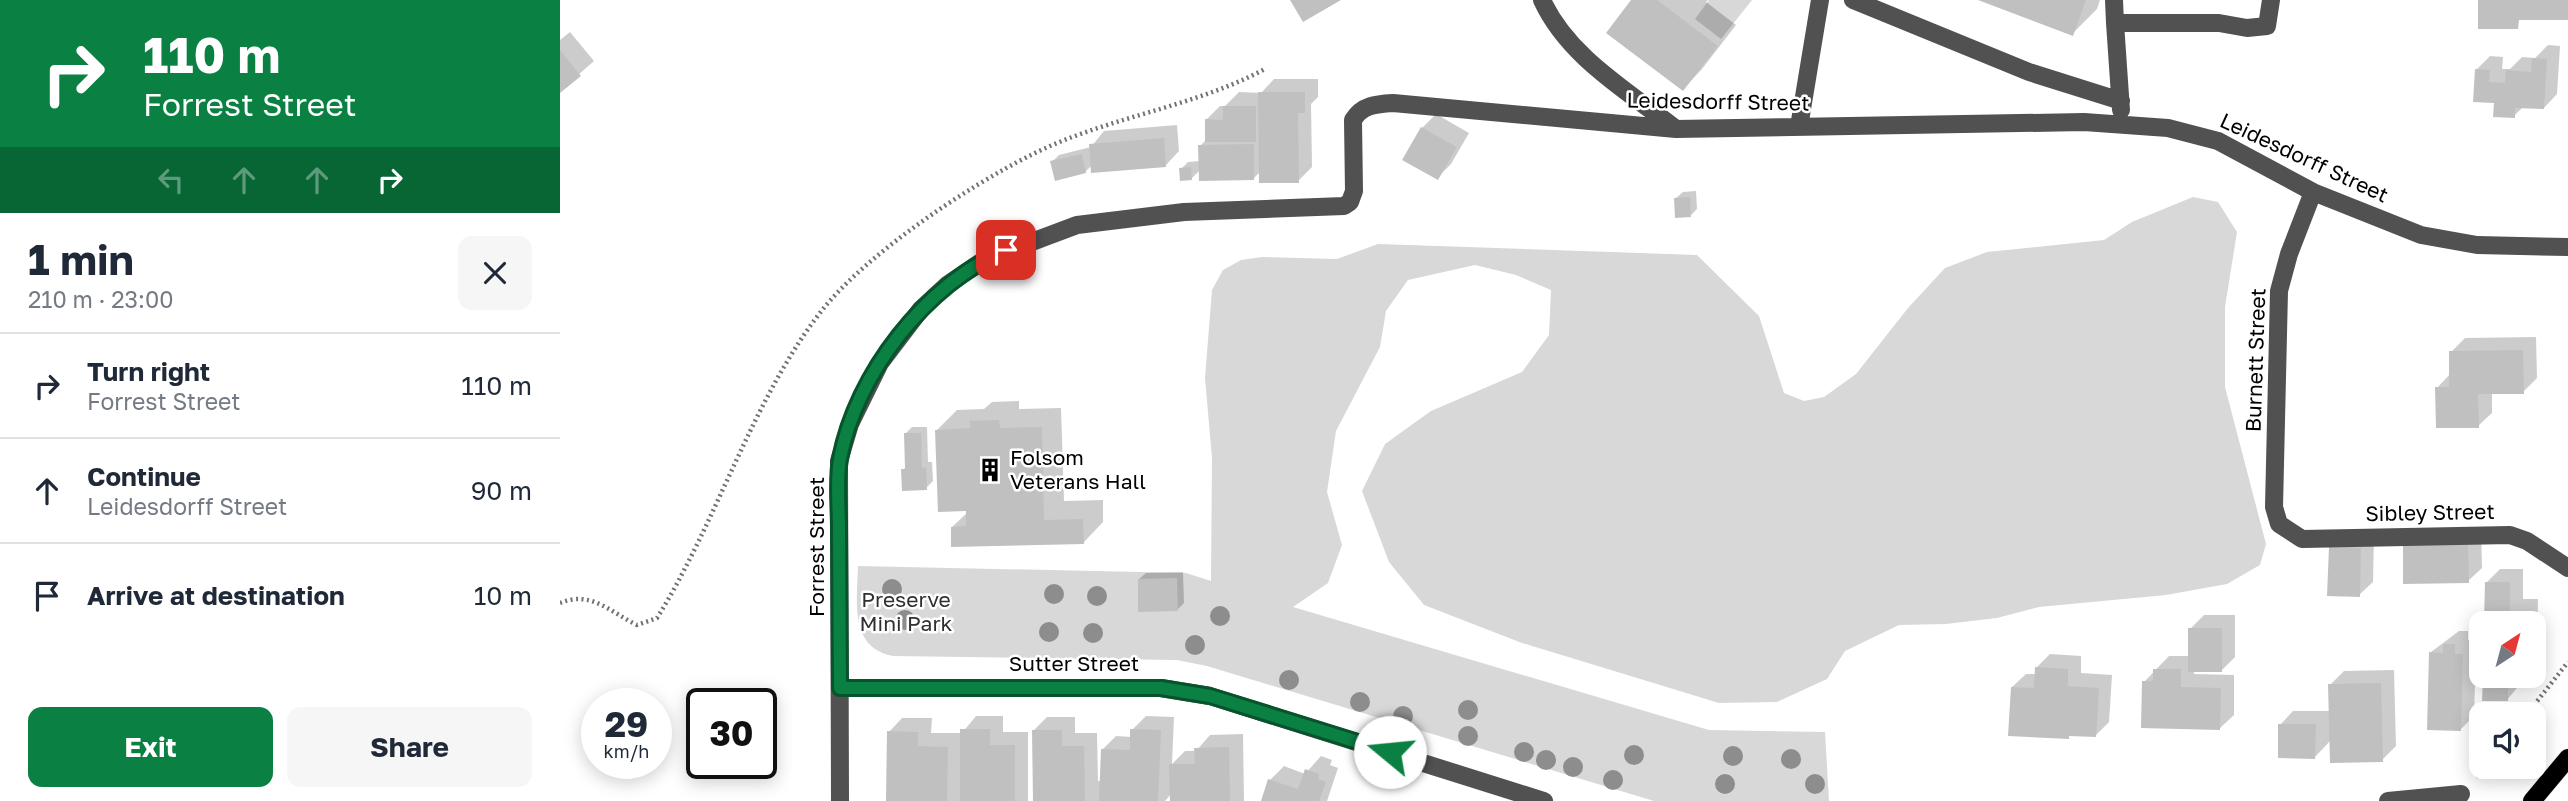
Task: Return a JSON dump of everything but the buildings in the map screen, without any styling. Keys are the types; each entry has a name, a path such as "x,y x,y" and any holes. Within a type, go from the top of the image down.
{"main road":[{"path":"2532,801 2568,758"}],"street":[{"path":"1542,0 1553,22 1573,47 1676,129"},
{"path":"1799,127 1820,0"},
{"path":"1853,0 2029,72 2121,102"},
{"path":"2114,0 2122,124"},
{"path":"2115,23 2219,23 2259,28 2267,26 2272,0"},
{"name":"Leidesdorff Street","path":"947,285 984,260 1077,225 1184,212 1344,206 1350,202 1354,191 1353,120 1358,112 1377,104 1407,104 1676,129 2122,124 2184,131 2239,151 2314,192 2421,235 2448,241 2568,247"},
{"name":"Burnett Street","path":"2286,530 2278,524 2274,507 2279,291 2289,254 2314,192"},
{"name":"Forrest Street","path":"841,801 839,461 850,424 880,363 921,309 947,285"},
{"name":"Sibley Street","path":"2286,530 2302,539 2510,535 2527,541 2568,568"},
{"name":"Sutter Street","path":"840,688 1137,686 1186,692 1210,696 1544,801"},
{"path":"2388,801 2463,793"}],"path":[{"path":"2536,702 2568,662"}],"green space":[{"path":"1709,0 1752,0 1721,39 1695,19"},
{"name":"Preserve Mini Park","path":"2193,197 2218,202 2237,232 2225,307 2225,387 2266,544 2260,565 2227,584 2166,595 2039,607 1997,618 1946,624 1899,625 1845,651 1827,679 1777,702 1719,703 1522,643 1424,605 1389,562 1362,491 1385,444 1431,411 1522,372 1549,335 1551,290 1516,275 1475,265 1408,280 1386,311 1380,347 1336,431 1327,492 1342,545 1328,583 1293,607 1709,730 1825,732 1829,801 1654,801 1207,666 1177,660 893,656 879,651 862,633 857,608 858,566 1186,573 1211,581 1212,458 1205,378 1212,290 1223,270 1241,260 1262,257 1337,259 1378,244 1697,255 1759,316 1784,393 1804,401 1824,397 1856,374 1908,308 1945,268 1987,252 2104,240 2132,222"}],"place":[{"name":"Folsom Veterans Hall","path":"990,470"}],"route":[{"path":"1006,250 984,260 947,285 921,309 880,363 850,424 839,461 840,688 1161,688 1210,696 1390,752"}]}
